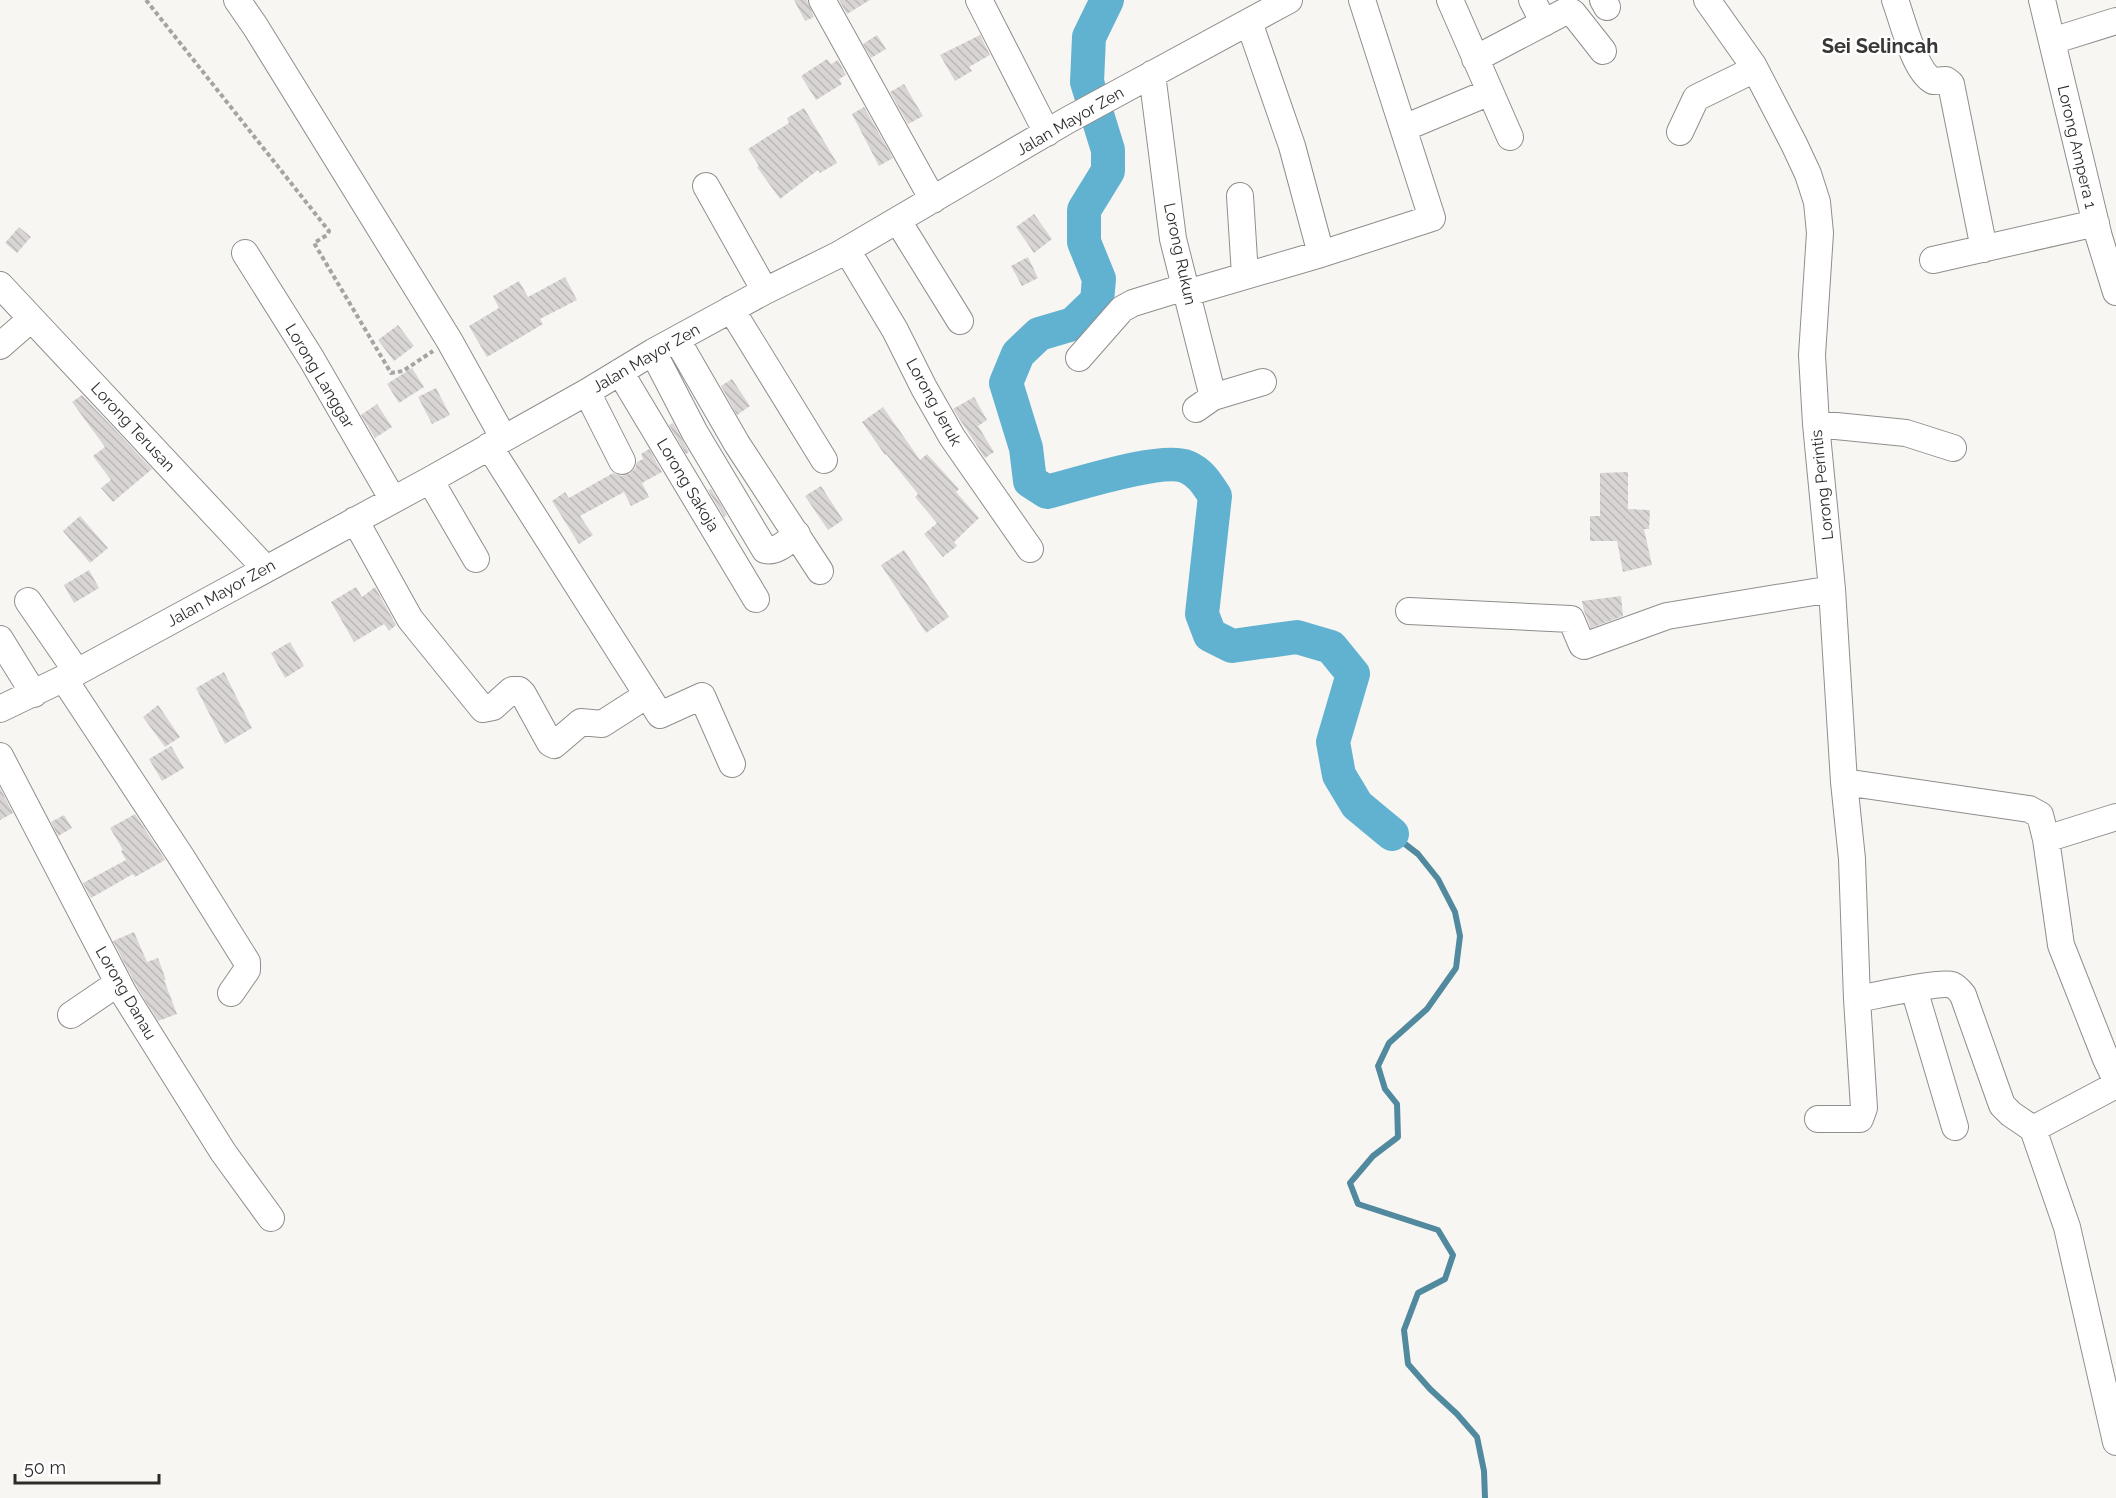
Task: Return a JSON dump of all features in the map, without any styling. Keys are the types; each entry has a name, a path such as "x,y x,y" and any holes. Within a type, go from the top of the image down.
{"street":[{"path":"237,0 449,340 496,442 647,695 660,715 702,696 732,764"},
{"path":"822,0 933,200"},
{"path":"979,0 1057,127"},
{"name":"Jalan Mayor Zen","path":"0,709 71,676 430,480 587,392 653,352 765,291 847,250 1057,127 1289,0"},
{"path":"1078,358 1122,309 1133,303 1322,254 1432,218 1362,0"},
{"path":"1450,0 1510,137"},
{"path":"1532,0 1544,23"},
{"name":"Lorong Perintis","path":"1707,0 1755,69 1808,174 1817,202 1820,233 1812,355 1816,424 1832,589 1844,782 1852,858 1864,1108 1860,1119 1818,1119"},
{"path":"1895,0 1917,63 1926,76 1933,81 1947,80 1951,84 1984,249"},
{"name":"Lorong Ampera 1","path":"2042,0 2096,223 2116,292"},
{"path":"1475,59 1568,10 1603,51"},
{"path":"2052,41 2116,21"},
{"path":"1249,22 1294,153 1322,254"},
{"path":"1680,132 1696,98 1755,69"},
{"name":"Lorong Rukun","path":"1152,74 1173,239 1186,290 1205,403 1263,382"},
{"path":"1404,128 1490,92"},
{"path":"706,186 765,291"},
{"path":"1240,196 1245,275"},
{"path":"898,221 960,321"},
{"path":"1933,260 2096,223"},
{"name":"Lorong Jeruk","path":"847,250 895,330 952,437 1030,549"},
{"name":"Lorong Langgar","path":"245,253 311,358 393,500"},
{"name":"Lorong Terusan","path":"0,285 266,568"},
{"path":"731,309 824,460"},
{"path":"0,346 31,318"},
{"path":"677,340 737,444 798,534 820,571"},
{"path":"653,352 695,433 765,550 778,548 798,534"},
{"name":"Lorong Sakoja","path":"620,372 756,598"},
{"path":"587,392 622,461"},
{"path":"1816,424 1906,434 1953,448"},
{"path":"430,480 476,559"},
{"path":"355,520 410,619 483,709 493,707 512,690 519,690 550,743 554,745 581,722 602,724 647,695"},
{"path":"1409,611 1571,619 1574,621 1584,646 1666,616 1832,589"},
{"path":"28,601 71,676 247,962 247,970 231,993"},
{"path":"0,639 34,694"},
{"name":"Lorong Danau","path":"0,756 118,983 223,1152 271,1218"},
{"path":"1844,782 2034,810 2040,815 2046,839 2061,945 2116,1080"},
{"path":"2046,839 2116,817"},
{"path":"70,1015 118,983"},
{"path":"1857,999 1945,984 1953,986 1963,995 2002,1105 2033,1129 2067,1227 2116,1442"},
{"path":"1914,989 1955,1127"},
{"path":"2033,1129 2116,1085"}],"path":[{"path":"146,0 329,231 327,235 314,243 392,373 403,371 449,340"}],"building":[{"path":"794,0 807,0 814,17 805,21"},
{"path":"839,0 870,0 847,14"},
{"path":"877,35 886,49 871,58 863,44"},
{"path":"980,35 990,55 969,67 972,71 955,81 940,55"},
{"path":"827,59 831,64 838,60 846,75 839,79 842,84 816,100 801,76"},
{"path":"904,84 923,116 908,124 890,92"},
{"path":"864,107 893,158 879,166 852,114"},
{"path":"804,108 837,163 820,173 818,170 780,199 757,167 759,166 748,149 789,123 787,118"},
{"path":"1034,214 1052,239 1034,253 1016,227"},
{"path":"19,227 31,237 17,253 5,243"},
{"path":"1028,257 1038,278 1022,286 1011,266"},
{"path":"565,277 577,300 540,319 543,324 487,357 469,326 499,308 493,296 519,281 528,297"},
{"path":"398,325 414,346 394,361 378,340"},
{"path":"412,368 424,387 399,403 387,384"},
{"path":"732,379 750,406 737,415 721,386"},
{"path":"436,388 450,415 432,424 418,397"},
{"path":"82,395 152,469 113,502 101,488 111,480 93,456 105,447 72,402"},
{"path":"974,397 987,420 978,426 994,452 985,458 953,409"},
{"path":"377,404 392,427 375,438 361,415"},
{"path":"883,407 920,460 927,454 959,489 956,492 979,518 954,542 957,546 943,557 924,534 937,523 915,497 918,494 885,455 862,422"},
{"path":"673,423 689,452 686,454 669,425"},
{"path":"649,449 662,472 642,483 649,497 631,506 624,492 580,516 593,535 579,544 552,501 565,492 569,498 613,473 621,476 629,474 635,469 637,462 643,459 641,454"},
{"path":"1628,472 1628,509 1650,510 1649,529 1644,529 1652,565 1623,572 1617,541 1590,541 1590,516 1600,516 1600,473"},
{"path":"821,486 843,520 828,530 805,496"},
{"path":"711,489 727,515 724,517 708,490"},
{"path":"80,516 108,548 90,563 63,531"},
{"path":"904,550 949,617 926,633 881,565"},
{"path":"89,570 99,588 74,603 64,585"},
{"path":"356,587 362,597 375,587 396,625 389,631 384,624 354,642 331,602"},
{"path":"1621,596 1623,616 1591,628 1582,601"},
{"path":"290,642 304,666 285,678 271,653"},
{"path":"224,672 252,728 225,744 196,688"},
{"path":"158,705 180,737 165,747 143,717"},
{"path":"171,746 184,768 162,781 149,759"},
{"path":"0,788 13,813 0,820"},
{"path":"135,814 165,860 135,877 133,874 91,898 83,883 126,860 110,828"},
{"path":"64,815 72,828 58,836 51,822"},
{"path":"134,932 147,962 158,958 177,1014 158,1021 137,987 113,941"}],"waterway":[{"path":"1107,0 1089,37 1087,82 1108,150 1108,171 1084,210 1084,242 1099,279 1097,301 1073,324 1039,334 1018,354 1006,383 1026,448 1030,481 1047,492 1097,478 1159,465 1187,467 1200,476 1215,496 1202,614 1210,635 1232,646 1297,637 1331,647 1353,674 1333,742 1339,775 1357,805 1392,834"},
{"path":"1392,834 1418,854 1438,879 1455,912 1460,936 1456,968 1427,1009 1389,1043 1378,1066 1385,1089 1397,1104 1398,1137 1373,1156 1350,1183 1358,1204 1438,1230 1453,1255 1445,1279 1418,1293 1404,1330 1408,1364 1477,1437 1484,1471 1485,1498"}],"district":[{"name":"Sei Selincah","path":"1880,46"}]}
